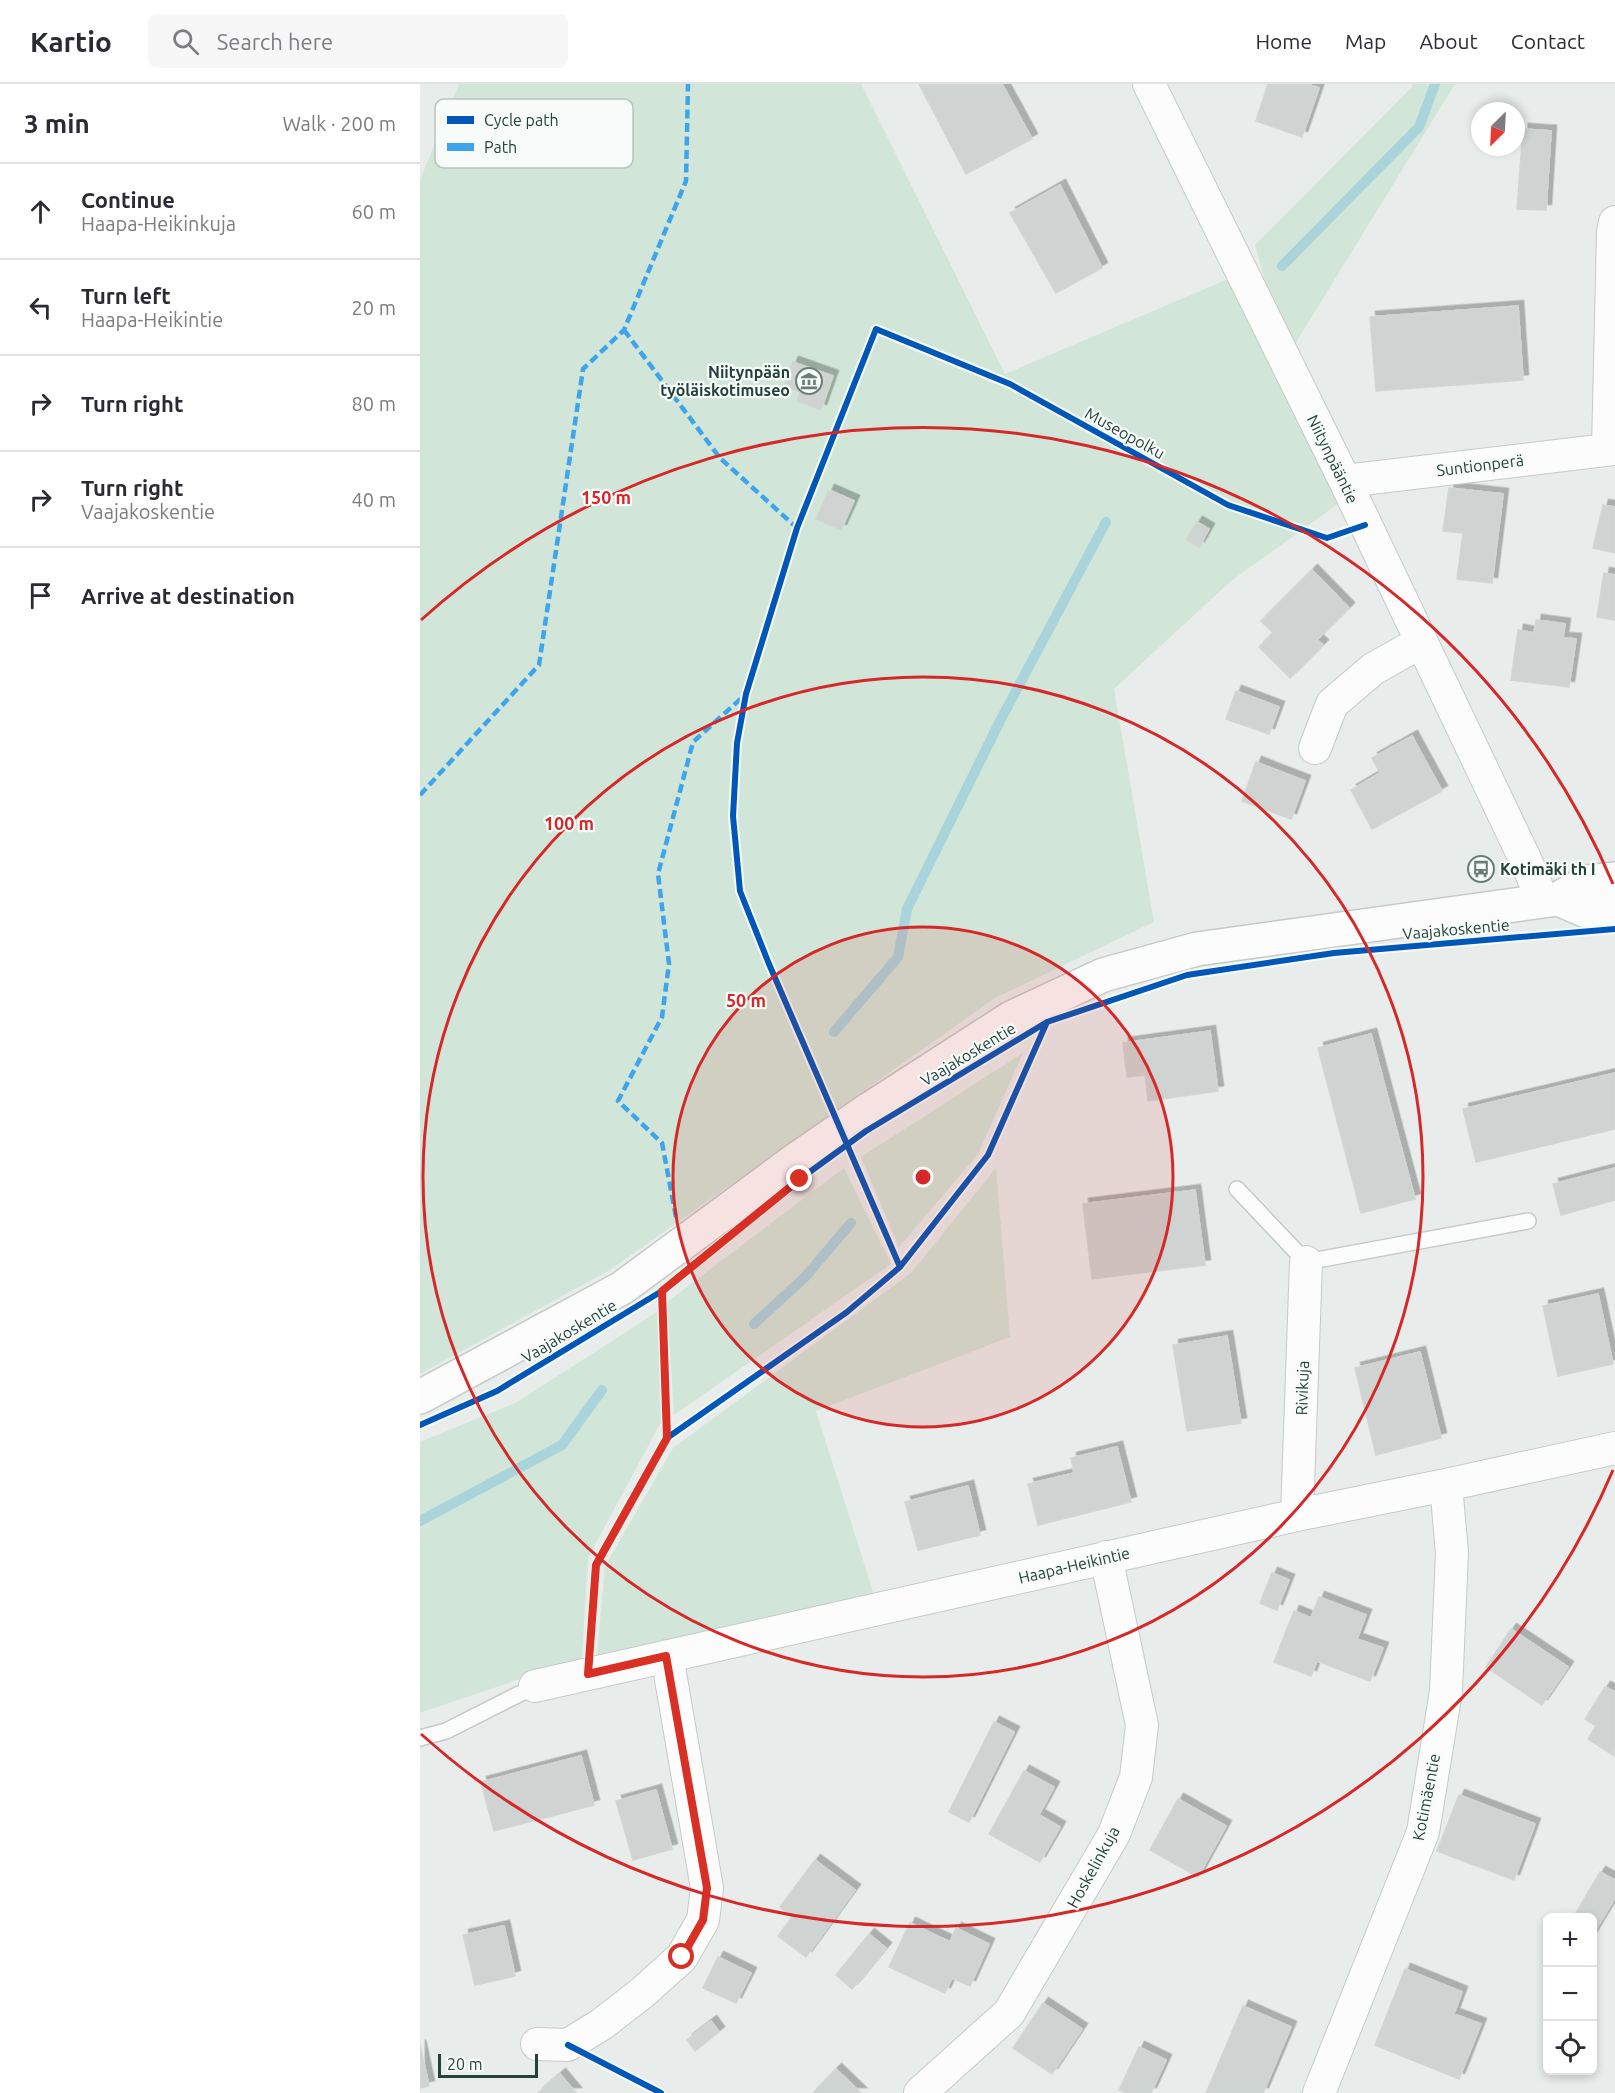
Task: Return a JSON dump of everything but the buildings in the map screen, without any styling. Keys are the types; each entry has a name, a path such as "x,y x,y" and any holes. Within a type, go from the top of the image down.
{"main road":[{"name":"Vaajakoskentie","path":"420,1397 622,1288 794,1161 883,1100 1011,1018 1103,975 1197,949 1551,900 1587,882 1615,879"},
{"name":"Vaajakoskentie","path":"1551,900 1589,912 1615,909"}],"street":[{"name":"Niitynpääntie","path":"1149,84 1345,481 1525,859 1551,900"},
{"path":"1612,449 1613,232 1615,222"},
{"name":"Suntionperä","path":"1345,481 1612,449"},
{"path":"1315,748 1332,704 1373,669 1421,642"},
{"name":"Rivikuja","path":"1297,1515 1306,1262"},
{"name":"Haapa-Heikintie","path":"535,1686 1106,1557 1615,1448"},
{"name":"Kotimäentie","path":"1319,2093 1423,1832 1446,1691 1452,1553 1446,1485"},
{"name":"Hoskelinkuja","path":"920,2093 1009,2013 1114,1834 1136,1777 1142,1725 1106,1557"},
{"path":"537,2044 568,2045 602,2024 642,1993 682,1957 703,1920 707,1888 666,1656"}],"lane":[{"path":"1238,1189 1306,1262 1528,1221"},
{"path":"420,1738 446,1731 535,1686"}],"green space":[{"path":"459,84 861,84 1005,374 1240,274 1349,496 1231,581 1114,689 1154,922 995,998 610,1270 420,1374 420,180 435,143 435,168 633,168 633,99 453,99"},
{"path":"1412,84 1455,84 1287,357 1255,245 1412,87"},
{"path":"1023,1053 978,1154 899,1247 861,1157"},
{"path":"844,1168 891,1264 674,1415 667,1302"},
{"path":"996,1168 1010,1337 816,1411 876,1601 597,1655 605,1566 673,1448 911,1273"},
{"path":"657,1312 661,1422 588,1558 582,1658 420,1713 420,1442 517,1402"}],"waterway":[{"path":"1282,266 1419,127 1435,84"},
{"path":"834,1032 898,957 907,909 1000,721 1106,522"},
{"path":"754,1324 805,1277 851,1223"},
{"path":"420,1521 562,1445 602,1390"}],"marked path":[{"path":"420,795 539,665 583,369 624,330 686,181 688,84"},
{"path":"624,330 720,458 797,528"},
{"path":"676,1217 662,1143 618,1101 662,1017 669,964 658,874 693,742 746,694"}],"cycle path":[{"name":"Museopolku","path":"900,1267 769,964 740,891 733,816 737,743 746,694 797,528 876,329 1010,384 1228,505 1327,538 1365,525"},
{"path":"420,1425 497,1391 662,1291 800,1179 866,1131 1047,1022 1187,975 1334,953 1615,929"},
{"path":"588,1674 596,1565 667,1438 847,1312 900,1267 988,1155 1047,1022"},
{"path":"662,1291 667,1438"},
{"path":"568,2045 661,2093"}],"place":[{"name":"Niitynpään työläiskotimuseo","path":"809,381"},
{"name":"Kotimäki th I","path":"1481,869"}],"route":[{"path":"682,1957 703,1920 707,1888 666,1656 588,1674 596,1565 667,1438 662,1291 800,1179"}]}
